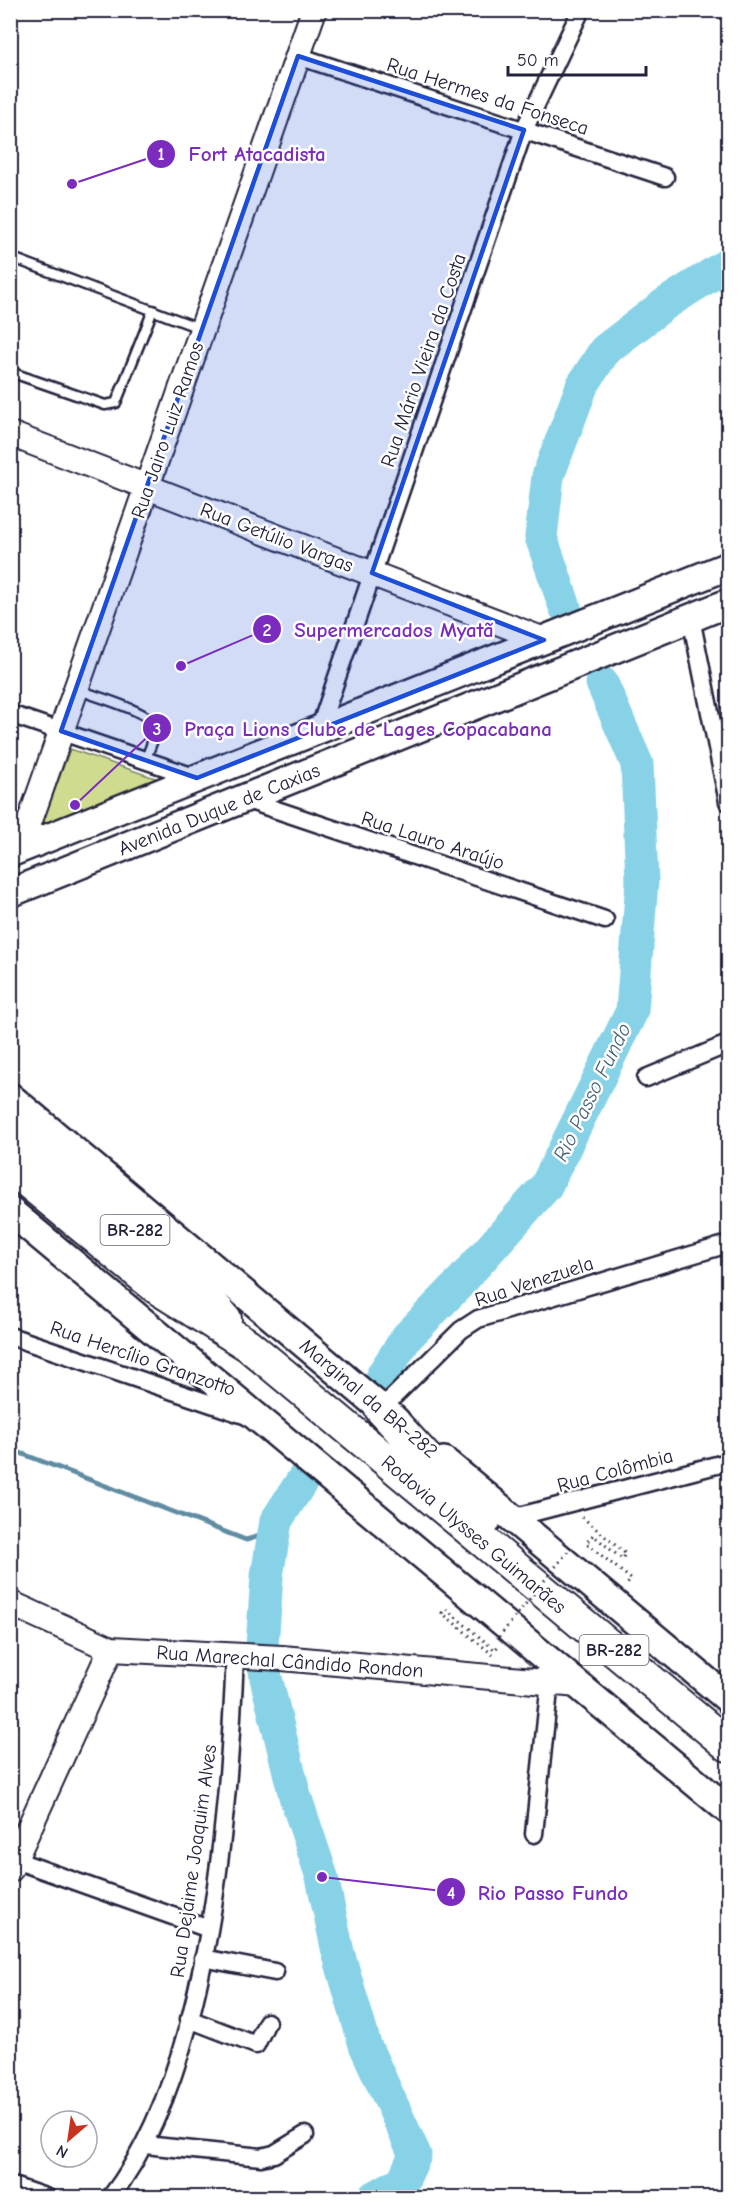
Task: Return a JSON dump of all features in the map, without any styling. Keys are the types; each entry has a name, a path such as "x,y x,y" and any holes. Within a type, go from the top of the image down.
{"highway":[{"name":"Rodovia Ulysses Guimarães","path":"10,1126 181,1268 248,1345"},
{"name":"Rodovia Ulysses Guimarães","path":"10,1167 156,1287 248,1345 729,1745"},
{"path":"381,1409 568,1612"}],"main road":[{"name":"Avenida Duque de Caxias","path":"15,851 729,566"},
{"name":"Avenida Duque de Caxias","path":"10,893 729,603"},
{"name":"Marginal da BR-282","path":"10,1097 381,1409 723,1688"},
{"path":"10,1210 729,1810"}],"street":[{"name":"Rua Jairo Luiz Ramos","path":"15,851 76,689 314,10"},
{"name":"Rua Mário Vieira da Costa","path":"319,729 524,130 581,10"},
{"name":"Rua Hermes da Fonseca","path":"298,56 665,177"},
{"name":"Rua Getúlio Vargas","path":"10,434 544,640"},
{"path":"691,618 729,802"},
{"path":"10,714 197,778"},
{"name":"Rua Lauro Araújo","path":"249,797 256,803 605,920"},
{"path":"646,1078 729,1044"},
{"name":"Rua Venezuela","path":"381,1409 461,1330 478,1319 729,1244"},
{"name":"Rua Hercílio Granzotto","path":"10,1336 262,1421"},
{"name":"Rua Colômbia","path":"513,1518 729,1462"},
{"name":"Rua Marechal Cândido Rondon","path":"10,1603 111,1649 242,1655 578,1684"},
{"path":"111,1649 13,1865 209,1929"},
{"name":"Rua Dejaime Joaquim Alves","path":"110,2198 128,2175 145,2145 172,2077 189,2019 209,1929 242,1655"},
{"path":"534,1834 550,1681"},
{"path":"203,1958 275,1972"},
{"path":"189,2019 256,2045 267,2022"},
{"path":"145,2145 261,2157 274,2154 305,2135"},
{"path":"10,2186 48,2198"}],"lane":[{"path":"10,256 202,329"},
{"path":"10,372 105,405 116,403 153,310"},
{"path":"76,689 145,716 156,723 158,727 146,761"}],"path":[{"path":"568,1504 626,1554 622,1559 593,1535 586,1543 631,1579 625,1587"},
{"path":"499,1637 573,1545 582,1552"}],"highlighted area":[{"path":"298,56 524,130 372,573 544,640 197,778 61,731"}],"green space":[{"path":"70,749 161,780 40,830"},
{"path":"10,1667 18,1722 11,1743 10,1743"}],"waterway":[{"name":"Rio Passo Fundo","path":"565,607 541,537 548,476 582,386 605,350 665,304 728,264"},
{"name":"Rio Passo Fundo","path":"383,1374 407,1337 457,1286 546,1186 632,1011 642,881 637,764 602,683"},
{"path":"10,1449 246,1540 260,1536 276,1521"},
{"name":"Rio Passo Fundo","path":"309,1470 276,1521 267,1576 262,1646 266,1678 295,1796 322,1877 338,1952 365,2045 415,2155 403,2181 373,2198"}],"place":[{"name":"Fort Atacadista","path":"72,184"},
{"name":"Supermercados Myatã","path":"181,666"},
{"name":"Praça Lions Clube de Lages Copacabana","path":"75,805"},
{"name":"Rio Passo Fundo","path":"322,1877"}]}
